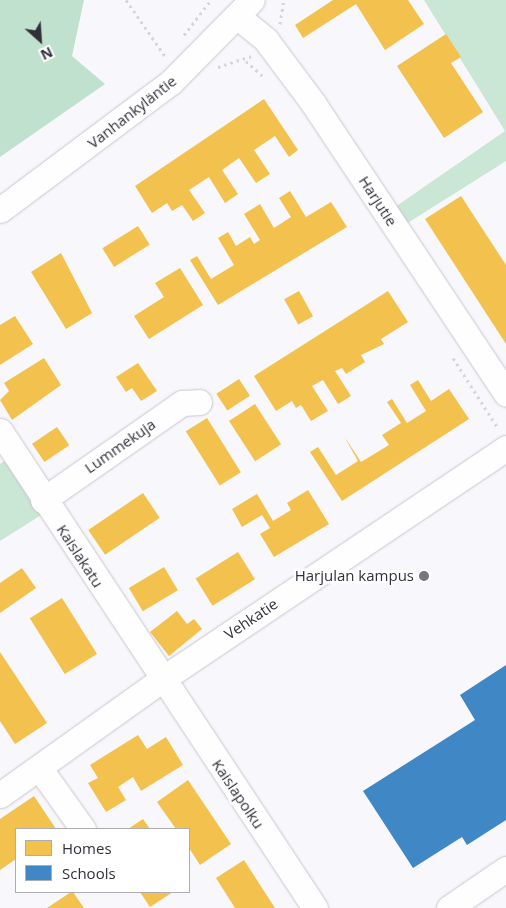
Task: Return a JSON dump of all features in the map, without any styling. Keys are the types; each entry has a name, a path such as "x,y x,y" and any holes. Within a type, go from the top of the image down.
{"street":[{"name":"Vanhankyläntie","path":"0,210 131,115 245,8"},
{"name":"Harjutie","path":"245,8 266,40 313,103 506,394"},
{"name":"Lummekuja","path":"43,500 182,402 199,402"},
{"name":"Kaislakatu","path":"0,430 43,500 161,680"},
{"name":"Vehkatie","path":"0,795 40,769 161,680 506,448"},
{"name":"Kaislapolku","path":"161,680 315,908"},
{"path":"40,769 81,828"},
{"path":"449,908 506,869"}],"path":[{"path":"126,0 165,56"}],"green space":[{"path":"0,0 84,0 72,56 105,84 0,157"},
{"path":"424,0 506,0 506,161 406,224 395,207 505,131"},
{"path":"10,457 46,512 0,541 0,464"}],"building: Homes":[{"path":"333,0 408,0 424,24 385,50 356,4 303,38 295,25"},
{"path":"446,34 461,57 451,63 483,112 444,138 397,66"},
{"path":"264,99 298,150 289,157 275,136 254,150 270,174 256,183 239,158 222,170 238,194 225,203 209,177 189,190 205,213 193,221 182,205 172,211 167,203 152,213 135,186"},
{"path":"290,191 306,217 331,202 347,227 218,305 190,260 197,256 211,279 234,265 218,238 228,232 236,246 250,237 254,244 260,240 244,214 260,204 274,228 291,217 279,198"},
{"path":"461,196 506,265 506,344 425,219"},
{"path":"138,226 150,245 114,267 102,248"},
{"path":"61,253 92,313 66,329 31,272"},
{"path":"180,268 203,305 149,339 134,316 164,297 155,283"},
{"path":"299,291 313,316 298,325 284,299"},
{"path":"388,291 408,322 381,339 384,344 361,355 365,362 346,374 342,368 335,371 351,396 338,404 323,380 312,386 328,411 311,421 301,405 296,408 292,401 276,411 254,376"},
{"path":"15,316 33,344 0,365 0,325"},
{"path":"44,358 61,385 12,420 0,400 9,391 4,383"},
{"path":"138,363 157,391 141,401 132,388 126,392 116,377"},
{"path":"239,379 250,396 227,410 216,394"},
{"path":"418,380 431,401 449,389 469,419 342,501 310,452 318,447 336,475 358,461 344,436 361,462 389,445 382,435 401,423 387,402 392,399 407,423 426,411 410,385"},
{"path":"255,404 281,444 255,461 229,421"},
{"path":"207,418 241,472 220,486 186,431"},
{"path":"57,427 69,445 44,462 32,444"},
{"path":"308,490 329,524 274,557 260,534 270,528 262,515 242,527 232,509 257,494 273,521 291,510 287,503"},
{"path":"143,493 160,518 105,555 88,530"},
{"path":"238,552 255,579 213,606 196,578"},
{"path":"164,567 178,590 143,611 129,588"},
{"path":"22,568 36,588 0,613 0,583"},
{"path":"62,598 97,654 65,674 30,618"},
{"path":"177,611 187,624 194,619 202,629 169,656 150,632"},
{"path":"0,652 47,723 15,744 0,721"},
{"path":"138,735 147,749 166,737 183,765 141,791 133,777 118,787 126,800 106,812 88,783 98,778 90,765"},
{"path":"188,780 231,844 200,865 190,850 190,828 175,828 157,802"},
{"path":"34,796 55,828 15,828 15,860 0,870 0,819"},
{"path":"143,819 149,828 130,828"},
{"path":"244,860 275,908 235,908 216,878"},
{"path":"70,893 74,893 84,908 47,908"},
{"path":"141,893 171,893 150,907"}],"building: Schools":[{"path":"506,665 506,820 467,845 462,837 413,868 363,791 475,720 460,695"}],"place":[{"name":"Harjulan kampus","path":"424,576"}]}
